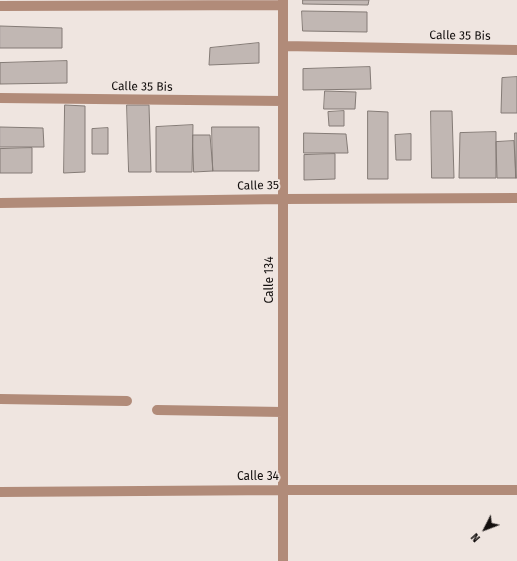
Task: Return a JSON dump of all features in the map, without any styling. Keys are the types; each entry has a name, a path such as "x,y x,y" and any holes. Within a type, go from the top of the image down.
{"street":[{"path":"0,6 283,3"},
{"name":"Calle 134","path":"283,3 283,561"},
{"name":"Calle 35 Bis","path":"283,46 517,50"},
{"name":"Calle 35 Bis","path":"0,98 283,101"},
{"name":"Calle 35","path":"0,203 283,199 517,198"},
{"path":"0,399 127,401"},
{"path":"157,410 282,412"},
{"name":"Calle 34","path":"0,492 517,490"}],"building":[{"path":"303,0 369,0 368,5 303,4"},
{"path":"302,11 367,12 367,32 303,31"},
{"path":"0,26 62,28 62,48 0,48"},
{"path":"259,43 259,63 209,65 210,48"},
{"path":"67,61 67,83 0,84 0,63"},
{"path":"370,67 371,89 303,90 303,69"},
{"path":"517,77 517,113 501,113 502,78"},
{"path":"325,91 356,92 355,109 324,109"},
{"path":"65,105 85,106 85,172 64,173"},
{"path":"127,105 149,105 151,172 129,172"},
{"path":"344,111 344,126 329,126 328,112"},
{"path":"368,111 388,112 388,179 368,179"},
{"path":"431,111 452,111 454,178 432,178"},
{"path":"193,125 192,172 156,172 156,127"},
{"path":"0,127 43,128 44,147 0,147"},
{"path":"212,127 259,127 259,171 213,171"},
{"path":"108,128 108,154 92,154 92,129"},
{"path":"496,132 496,178 459,178 460,133"},
{"path":"304,133 346,134 348,153 304,153"},
{"path":"515,133 517,133 517,178 516,178"},
{"path":"411,134 411,160 396,160 395,135"},
{"path":"193,135 210,135 213,171 194,172"},
{"path":"514,141 516,178 497,178 496,142"},
{"path":"32,148 32,173 0,173 0,149"},
{"path":"335,154 335,179 304,180 304,155"}]}
